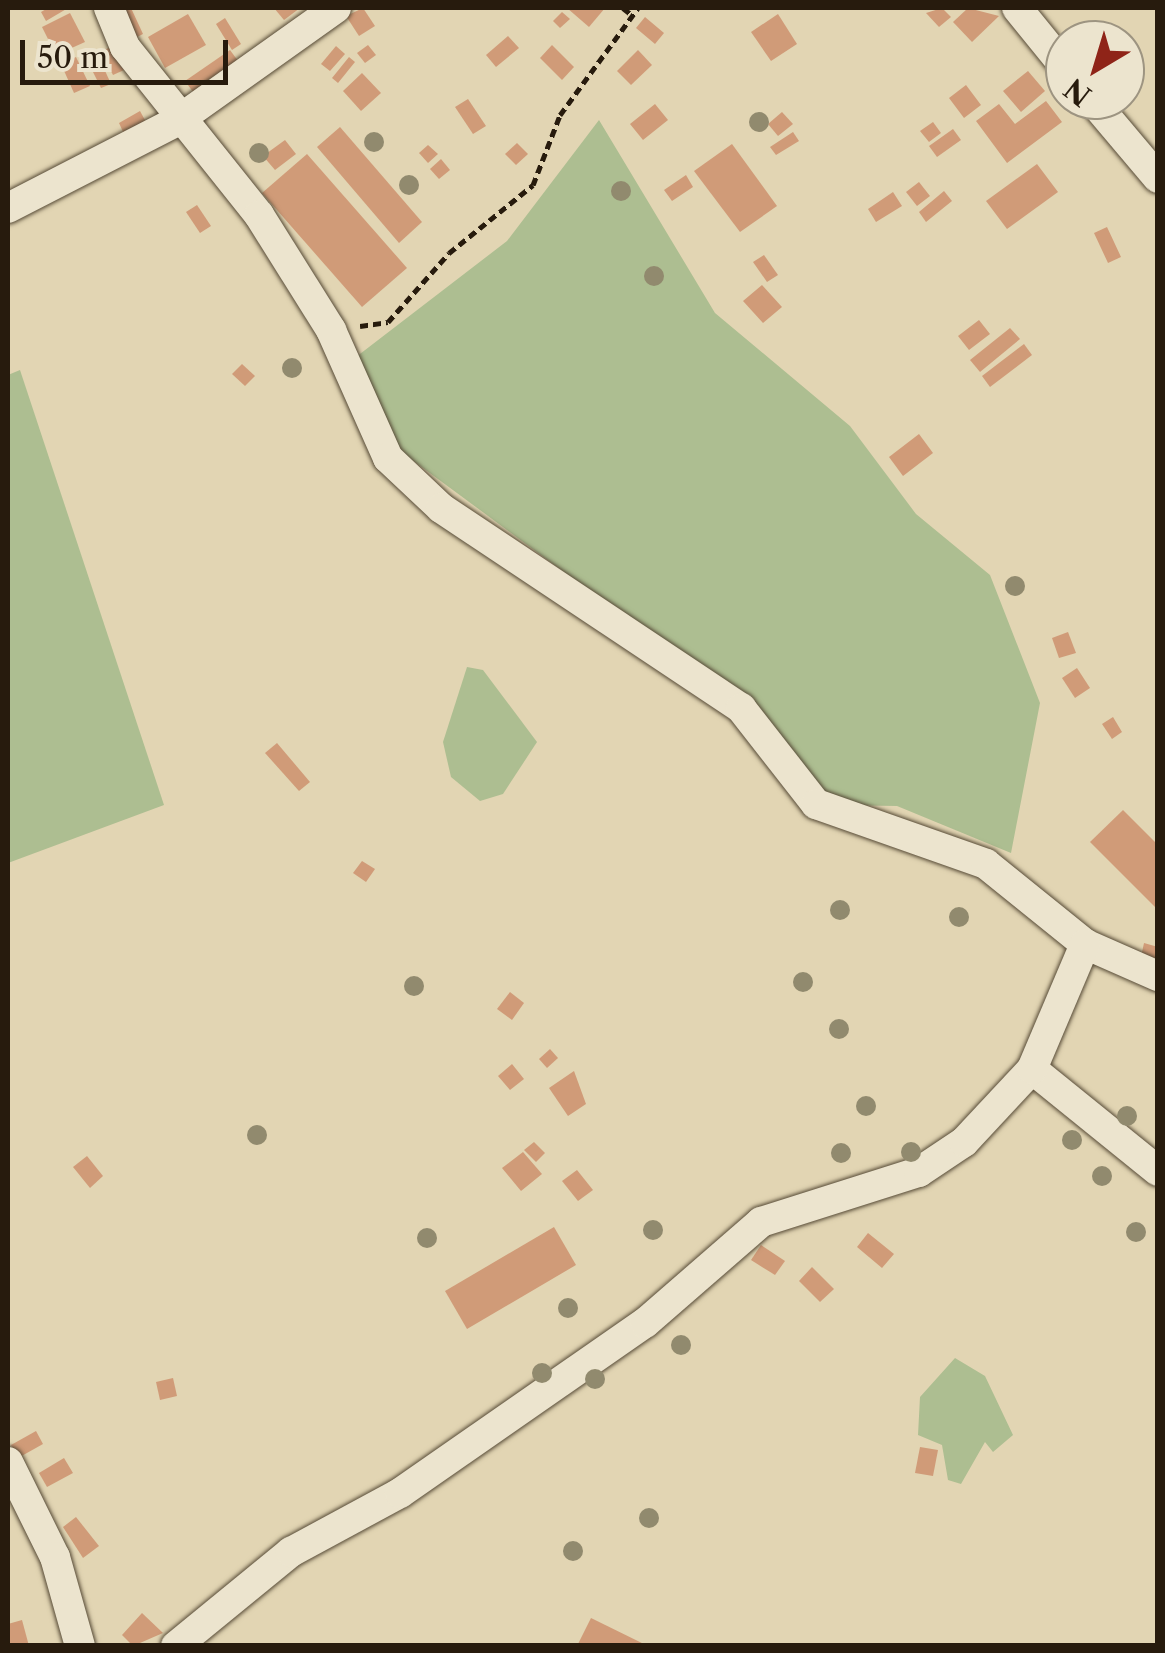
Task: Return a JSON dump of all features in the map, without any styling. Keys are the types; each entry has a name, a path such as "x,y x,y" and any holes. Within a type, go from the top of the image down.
{"street":[{"path":"109,8 177,121 259,215 331,330 388,458 442,508 742,708 816,804 986,864 1086,944 1158,976"},
{"path":"8,208 177,121 336,8"},
{"path":"1017,8 1045,42"},
{"path":"1109,120 1158,178"},
{"path":"176,1646 291,1552 400,1493 645,1322 761,1222 919,1172 964,1142 1032,1069 1086,944"},
{"path":"1032,1069 1158,1172"},
{"path":"8,1462 56,1556 80,1646"}],"path":[{"path":"624,8 632,16"},
{"path":"331,330 388,322 449,254 504,218 533,185 560,115 638,8"}],"green space":[{"path":"599,120 715,313 850,426 916,514 990,575 1040,703 1011,853 897,806 834,805 682,659 400,451 356,357 507,241"},
{"path":"20,370 164,805 8,863 8,375"},
{"path":"467,667 483,670 537,742 503,794 480,801 451,777 443,742"},
{"path":"955,1358 985,1376 1013,1435 993,1452 985,1442 961,1484 948,1480 942,1445 918,1435 920,1397"}],"building":[{"path":"48,8 68,8 46,21 41,12"},
{"path":"131,8 143,34 131,40 119,14"},
{"path":"274,8 300,8 284,20"},
{"path":"363,8 375,26 359,36 346,16"},
{"path":"567,8 605,8 589,27"},
{"path":"942,8 951,17 939,27 926,13"},
{"path":"968,8 999,16 972,42 953,22"},
{"path":"562,12 570,19 560,28 553,21"},
{"path":"70,13 85,42 56,55 42,27"},
{"path":"188,14 206,45 165,68 148,37"},
{"path":"778,14 797,44 771,61 751,32"},
{"path":"645,17 664,33 655,44 636,28"},
{"path":"225,18 241,44 232,50 216,24"},
{"path":"508,36 519,48 496,67 486,55"},
{"path":"368,45 376,55 365,63 357,53"},
{"path":"552,45 574,67 562,80 540,58"},
{"path":"112,46 124,70 113,75 101,52"},
{"path":"336,46 345,54 330,71 321,64"},
{"path":"230,50 241,65 196,96 185,81"},
{"path":"638,50 652,65 631,85 617,71"},
{"path":"97,53 111,84 101,88 86,58"},
{"path":"76,57 90,86 74,93 61,64"},
{"path":"349,57 355,62 338,83 332,78"},
{"path":"1028,71 1045,91 1021,112 1003,91"},
{"path":"362,73 381,93 361,111 343,91"},
{"path":"966,85 981,105 964,118 949,98"},
{"path":"468,99 486,126 473,134 455,107"},
{"path":"1045,102 1045,120 1062,122 1007,163 976,121 999,104 1015,124"},
{"path":"655,104 668,120 643,140 630,124"},
{"path":"140,111 146,122 124,134 119,123"},
{"path":"782,112 793,124 778,136 768,124"},
{"path":"933,122 941,133 929,142 920,131"},
{"path":"340,127 422,222 399,243 317,147"},
{"path":"953,129 961,140 937,157 929,146"},
{"path":"793,132 799,141 776,155 770,147"},
{"path":"285,140 296,154 275,170 263,156"},
{"path":"517,143 528,154 516,165 505,154"},
{"path":"732,144 777,206 740,232 694,171"},
{"path":"428,145 438,154 428,163 419,153"},
{"path":"307,154 407,268 362,307 262,193"},
{"path":"441,159 450,170 439,179 430,169"},
{"path":"1037,164 1058,192 1007,229 986,201"},
{"path":"686,175 693,187 672,201 664,190"},
{"path":"919,182 930,196 917,206 906,192"},
{"path":"944,191 952,201 926,222 919,212"},
{"path":"893,192 902,206 876,222 868,209"},
{"path":"197,205 211,226 200,233 186,212"},
{"path":"1107,227 1121,257 1108,263 1094,233"},
{"path":"764,255 778,275 767,282 753,262"},
{"path":"762,285 782,307 763,323 743,301"},
{"path":"979,320 990,334 969,350 958,336"},
{"path":"1010,328 1020,339 980,372 970,360"},
{"path":"1024,344 1032,355 990,387 982,376"},
{"path":"242,364 255,376 245,386 232,374"},
{"path":"919,434 933,453 903,476 889,457"},
{"path":"1068,632 1076,653 1059,658 1052,638"},
{"path":"1077,668 1090,688 1075,698 1062,678"},
{"path":"1113,717 1122,732 1112,739 1102,724"},
{"path":"277,743 310,782 299,791 265,753"},
{"path":"1123,810 1158,845 1158,910 1090,842"},
{"path":"362,861 375,869 366,882 353,873"},
{"path":"1144,943 1158,947 1158,971 1139,966"},
{"path":"510,992 524,1003 512,1020 497,1009"},
{"path":"550,1049 558,1058 547,1068 539,1059"},
{"path":"512,1064 524,1079 510,1090 498,1076"},
{"path":"574,1071 586,1104 568,1116 549,1088"},
{"path":"534,1142 545,1153 536,1162 524,1150"},
{"path":"523,1152 542,1174 521,1191 502,1168"},
{"path":"87,1156 103,1176 90,1188 73,1167"},
{"path":"577,1170 593,1190 578,1201 562,1181"},
{"path":"554,1227 576,1265 467,1329 445,1291"},
{"path":"868,1233 894,1254 882,1268 857,1247"},
{"path":"761,1245 785,1261 775,1275 751,1260"},
{"path":"812,1267 834,1289 820,1302 799,1281"},
{"path":"173,1378 177,1396 160,1400 156,1382"},
{"path":"36,1431 43,1444 18,1458 11,1445"},
{"path":"920,1447 938,1450 933,1476 915,1473"},
{"path":"64,1458 73,1473 47,1487 39,1473"},
{"path":"76,1517 99,1546 83,1558 63,1527"},
{"path":"142,1613 163,1633 133,1646 122,1635"},
{"path":"591,1618 648,1646 577,1646"},
{"path":"22,1620 29,1646 8,1646 8,1624"}]}
